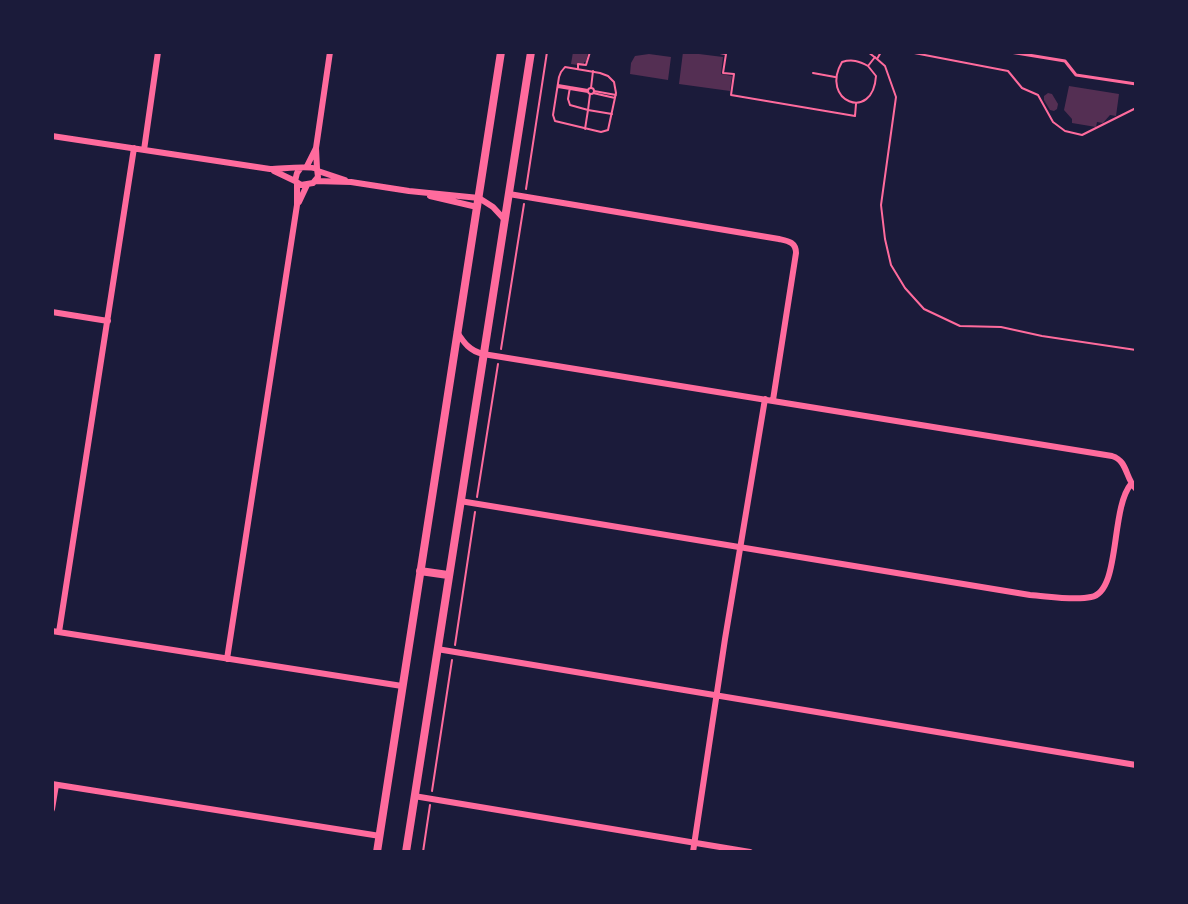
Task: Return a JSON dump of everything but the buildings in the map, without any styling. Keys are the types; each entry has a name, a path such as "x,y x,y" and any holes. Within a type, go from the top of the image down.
{"main road":[{"path":"377,852 501,52"},
{"path":"406,852 531,52"},
{"path":"420,571 448,575"}],"street":[{"path":"144,150 158,52"},
{"path":"315,181 318,170 316,148 330,52"},
{"path":"52,136 270,170 303,168 318,170 351,182"},
{"path":"134,148 108,321 56,632 402,686"},
{"path":"227,659 297,205 295,177 316,148"},
{"path":"270,170 307,185"},
{"path":"297,205 307,185 315,181 351,182 478,202 493,207 505,220"},
{"path":"509,194 779,239 794,245 796,257 773,400"},
{"path":"52,312 108,321"},
{"path":"457,332 475,352 483,354 1116,456 1124,463 1133,487 1122,498 1105,589 1091,597 1030,595 460,501"},
{"path":"693,852 765,399"},
{"path":"437,649 1136,765"},
{"path":"52,809 54,785 380,836"},
{"path":"414,796 750,852"}],"lane":[{"path":"1010,52 1065,61 1076,75 1136,84"}],"path":[{"path":"423,852 547,52"},
{"path":"578,68 578,64 586,65 590,52"},
{"path":"604,52 630,52"},
{"path":"714,52 726,54 723,73 734,74 731,95 855,117 856,104"},
{"path":"868,52 885,66 896,97 881,205 891,265 905,288 924,309 960,326 1001,327 1053,339 1136,350"},
{"path":"868,66 881,52"},
{"path":"909,52 1008,71 1022,88 1038,95 1053,122 1065,131 1082,135 1136,108"},
{"path":"842,62 860,62 868,66 876,76 876,82 866,100 856,104 846,100 838,91 836,77 842,62"},
{"path":"565,67 594,71 604,74 615,85 616,96 610,128 605,132 555,121 558,86 563,69 565,67"},
{"path":"585,129 594,71"},
{"path":"813,73 836,77"},
{"path":"558,86 616,96"},
{"path":"570,88 568,99 570,105 613,114"}]}
